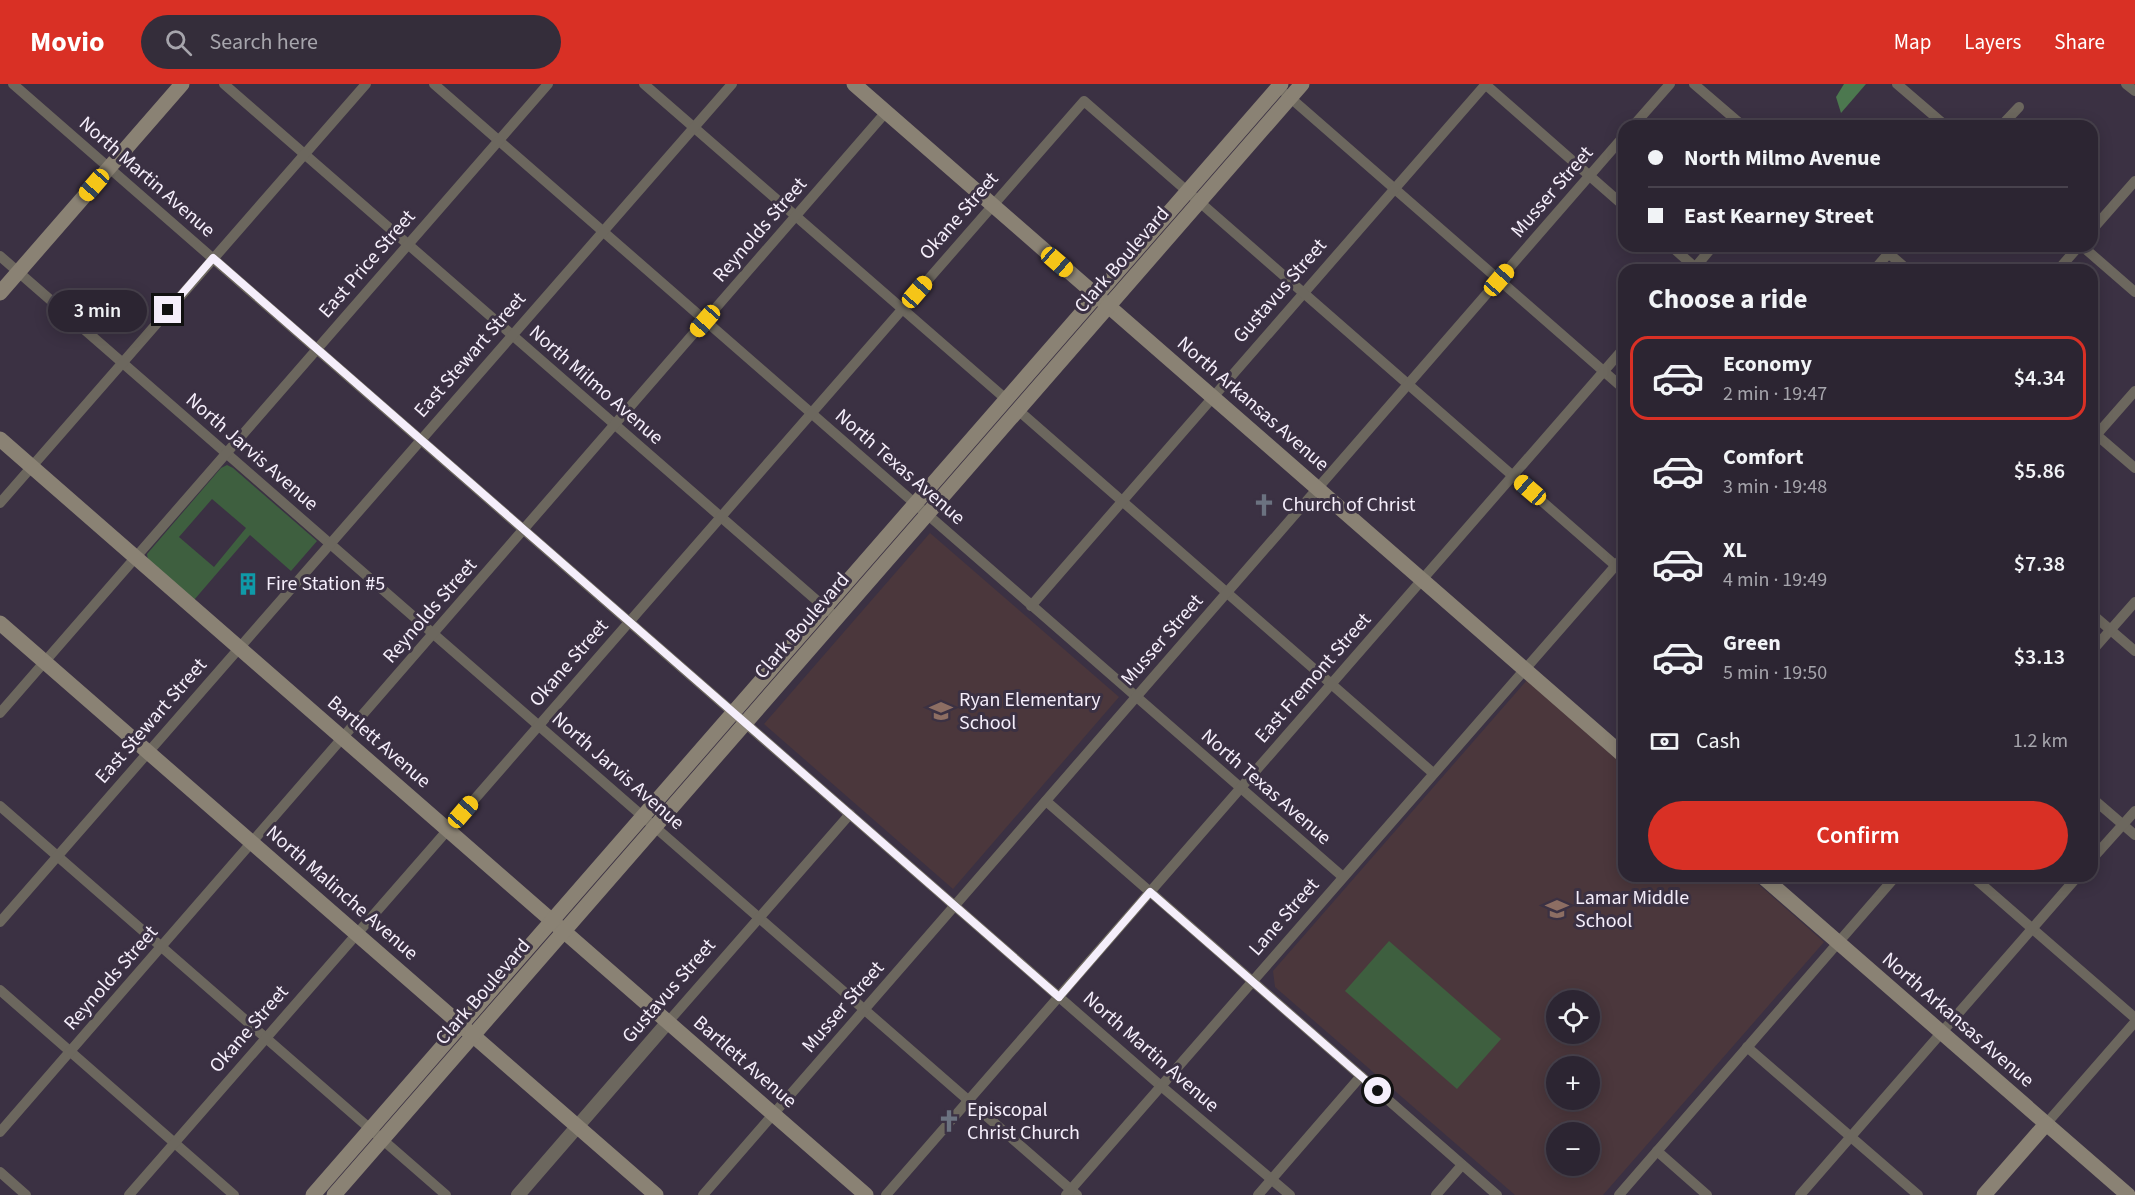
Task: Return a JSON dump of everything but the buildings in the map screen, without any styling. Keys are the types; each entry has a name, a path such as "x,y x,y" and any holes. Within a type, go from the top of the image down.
{"main road":[{"path":"0,293 182,84"},
{"name":"North Arkansas Avenue","path":"854,84 1618,751"},
{"name":"Clark Boulevard","path":"1194,197 1302,84"},
{"name":"Clark Boulevard","path":"334,1195 382,1139 552,921 649,822 1103,302 1194,197 1280,86"},
{"name":"Bartlett Avenue","path":"0,439 866,1195"},
{"name":"North Malinche Avenue","path":"0,623 656,1195"},
{"name":"Clark Boulevard","path":"313,1195 370,1129 564,932 649,822"},
{"name":"North Arkansas Avenue","path":"1769,882 2128,1195"},
{"path":"1984,1195 2046,1124"}],"street":[{"name":"North Martin Avenue","path":"13,84 1161,1086 1290,1195"},
{"name":"North Milmo Avenue","path":"224,84 831,613"},
{"path":"0,503 366,84"},
{"name":"North Texas Avenue","path":"434,84 1343,877"},
{"name":"East Price Street","path":"0,713 548,84"},
{"path":"644,84 1433,773"},
{"name":"East Stewart Street","path":"0,922 732,84"},
{"path":"1486,84 1618,201"},
{"name":"Gustavus Street","path":"1031,606 1486,84"},
{"path":"1638,120 1670,84"},
{"path":"1694,84 1736,120"},
{"path":"1897,84 1939,120"},
{"path":"2126,84 2135,91"},
{"path":"1280,86 1290,98 1618,385"},
{"name":"Okane Street","path":"129,1195 1084,101 1194,197"},
{"path":"2007,120 2019,107"},
{"name":"Reynolds Street","path":"0,1132 344,739 886,112"},
{"name":"Musser Street","path":"703,1195 1618,143"},
{"path":"2098,223 2135,181"},
{"path":"1194,197 1618,567"},
{"path":"1677,252 1690,264"},
{"path":"1699,264 1708,252"},
{"path":"1892,252 1903,264"},
{"path":"2064,264 2074,252"},
{"path":"2087,252 2135,292"},
{"name":"North Jarvis Avenue","path":"0,256 1071,1193"},
{"name":"East Fremont Street","path":"886,1195 1618,355"},
{"path":"2098,431 2135,391"},
{"path":"2098,438 2135,468"},
{"name":"Lane Street","path":"1071,1193 1433,773 1618,571"},
{"path":"2098,644 2135,602"},
{"path":"2098,619 2135,651"},
{"path":"1046,801 1497,1195"},
{"path":"2098,803 2135,835"},
{"path":"0,806 446,1195"},
{"path":"2098,852 2135,811"},
{"name":"Gustavus Street","path":"518,1195 850,814"},
{"path":"1619,1195 1891,882"},
{"path":"1979,882 2135,1020 2046,1124"},
{"path":"1800,1195 2073,882"},
{"path":"0,990 234,1195"},
{"path":"1747,1047 1918,1195"},
{"path":"1258,1195 1361,1076"},
{"path":"1657,1151 1707,1195"},
{"path":"1436,1195 1462,1165"},
{"path":"0,1172 27,1195"}],"shaded area":[{"name":"Ryan Elementary School","path":"930,533 1119,697 953,889 764,724"},
{"name":"Lamar Middle School","path":"1527,680 1618,761 1618,882 1756,882 1824,942 1603,1195 1515,1195 1275,987 1273,971"}],"green space":[{"path":"1844,84 1866,84 1841,113 1836,97"},
{"path":"227,465 233,468 317,541 291,571 250,535 194,600 148,560 147,554 221,468","holes":["212,499 246,528 214,567 179,537"]},
{"path":"1389,941 1501,1039 1457,1089 1345,991"}],"place":[{"name":"Church of Christ","path":"1264,505"},
{"name":"Fire Station #5","path":"248,584"},
{"name":"Ryan Elementary School","path":"941,711"},
{"name":"Lamar Middle School","path":"1557,909"},
{"name":"Episcopal Christ Church","path":"949,1121"}],"route":[{"path":"168,310 213,258 1059,997 1150,892 1378,1091"}]}
